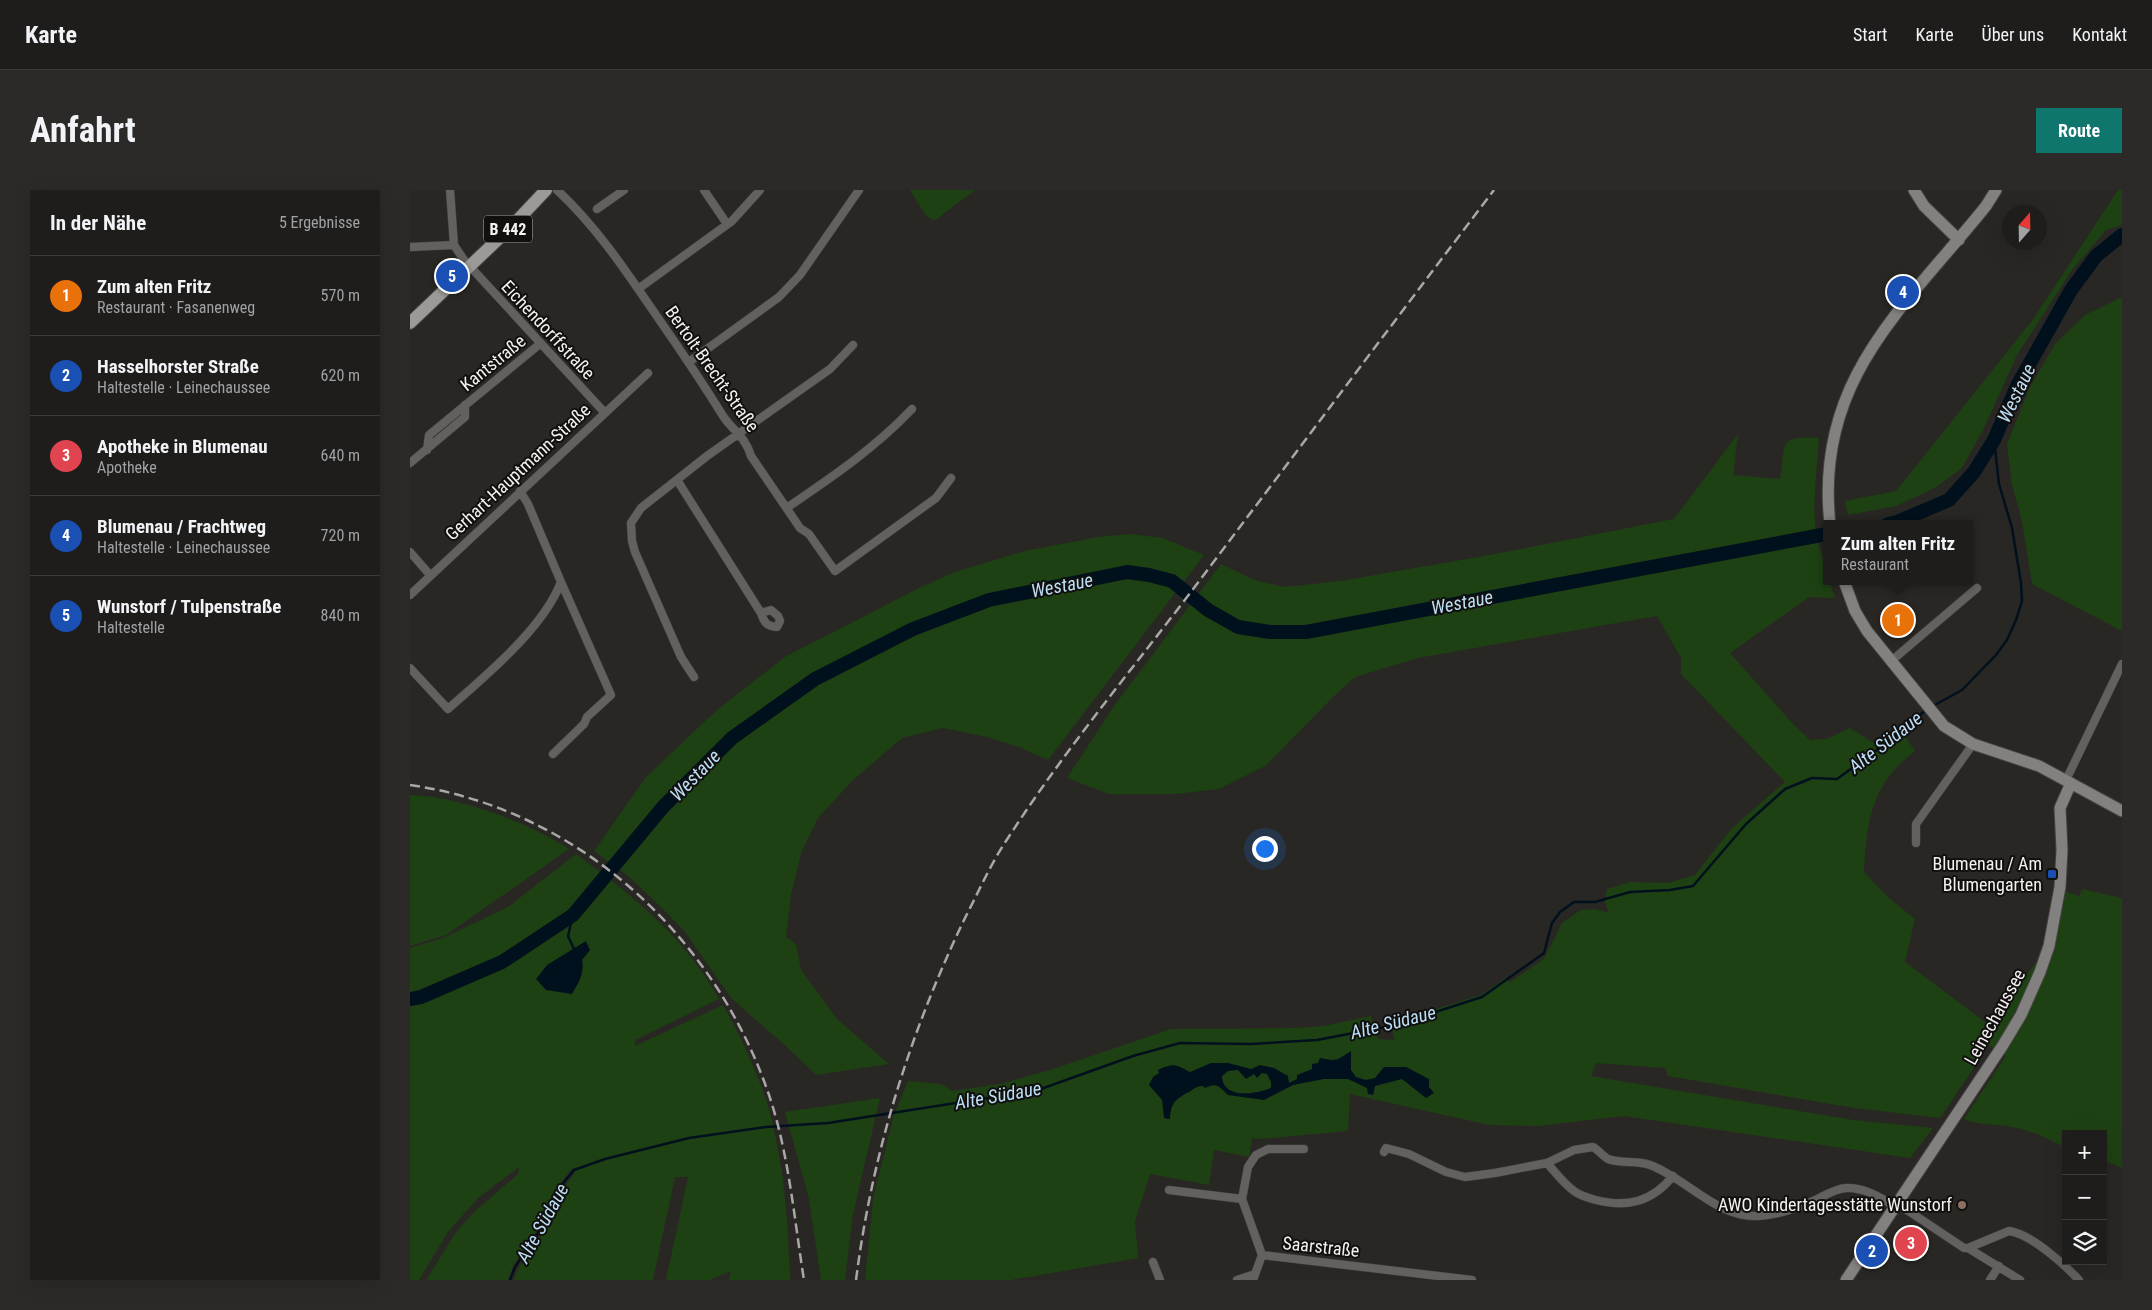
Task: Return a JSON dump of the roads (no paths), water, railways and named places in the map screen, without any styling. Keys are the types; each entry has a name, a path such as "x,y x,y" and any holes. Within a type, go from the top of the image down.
{"main road":[{"name":"B 442","path":"410,323 470,267 546,190"}],"street":[{"path":"410,247 454,245 450,190"},
{"name":"Bertolt-Brecht-Straße","path":"557,190 593,227 638,288 726,420 749,448 751,456 800,528 809,534 834,571 936,498 951,478"},
{"path":"596,209 624,190"},
{"path":"704,190 727,224"},
{"path":"638,288 742,212 760,190"},
{"path":"689,362 779,297 800,275 859,190"},
{"path":"1914,190 1924,206 1959,240"},
{"path":"1830,520 1829,470 1833,436 1854,377 1882,332 1959,240 1996,190"},
{"name":"Eichendorffstraße","path":"454,245 470,267 604,413"},
{"name":"Kantstraße","path":"410,463 427,450 429,435 541,343"},
{"path":"694,677 680,657 632,541 631,523 640,508 830,369 853,345"},
{"name":"Gerhart-Hauptmann-Straße","path":"410,595 648,373"},
{"path":"788,508 853,462 890,432 912,409"},
{"path":"677,480 761,613"},
{"path":"520,491 528,504 611,695 553,754"},
{"path":"410,552 430,575"},
{"path":"410,668 448,709 513,649 538,619 558,591 561,582"},
{"path":"1845,585 1855,611 1866,631 1938,719 1953,733 1974,744 2039,766 2122,811"},
{"path":"1890,662 1977,588"},
{"path":"2068,782 2122,664"},
{"path":"1916,842 1916,824 1974,744"},
{"name":"Leinechaussee","path":"1846,1280 2003,1045 2021,1015 2049,946 2059,899 2062,850 2060,808 2068,782"},
{"path":"1384,1152 1386,1148 1409,1154 1428,1165 1465,1177 1547,1163 1574,1150 1593,1147 1608,1159 1648,1164 1672,1176 1718,1207 1744,1215 1758,1216 1771,1214 1810,1202 1836,1189 1848,1188 1874,1194 1896,1205 1964,1248 1968,1248 2020,1280"},
{"path":"1169,1190 1242,1199 1248,1167 1256,1156 1268,1149 1304,1149"},
{"path":"1547,1163 1574,1192 1607,1203 1625,1204 1644,1198 1662,1190 1672,1176"},
{"name":"Saarstraße","path":"1242,1199 1262,1255 1439,1278 1472,1280"},
{"path":"1968,1248 2011,1231 2047,1250 2078,1280"},
{"path":"1238,1280 1254,1277 1262,1255"},
{"path":"1153,1262 1160,1280"},
{"path":"1990,1280 1999,1266"}],"water":[{"path":"586,941 590,950 582,960 582,974 572,994 546,990 536,979 547,965"},
{"path":"1351,1051 1351,1070 1356,1077 1366,1080 1375,1078 1384,1067 1406,1067 1429,1079 1429,1087 1434,1093 1426,1098 1402,1079 1375,1086 1373,1095 1368,1094 1367,1088 1348,1079 1324,1079 1293,1085 1264,1100 1228,1095 1215,1085 1205,1088 1201,1086 1177,1099 1171,1109 1170,1119 1164,1118 1162,1100 1149,1085 1153,1077 1159,1073 1158,1070 1171,1065 1181,1067 1190,1072 1211,1063 1228,1063 1251,1069 1260,1065 1274,1068 1288,1076 1289,1083 1297,1079 1297,1075 1312,1069 1312,1064 1318,1063 1320,1058 1334,1060","holes":["1238,1070 1246,1079 1254,1074 1257,1078 1262,1073 1267,1074 1271,1082 1271,1088 1249,1093 1234,1092 1224,1084 1222,1076 1228,1071"]}],"waterway":[{"name":"Westaue","path":"1902,520 1949,500 1974,472 1994,440 2017,386 2071,290 2096,256 2122,235"},
{"name":"Alte Südaue","path":"1933,706 1962,690 1996,655 2007,640 2022,601 2012,528 1999,484 1994,440"},
{"name":"Westaue","path":"410,999 421,997 502,962 573,915 663,807 732,738 815,679 913,629 989,600 1127,572 1172,581 1208,610 1238,627 1270,632 1306,632 1823,535"},
{"name":"Alte Südaue","path":"510,1280 515,1267 551,1214 560,1187 574,1170 605,1159 689,1138 766,1127 828,1123 1038,1090 1133,1056 1180,1043 1251,1044 1317,1040 1395,1025 1482,997 1544,953 1552,923 1560,912 1574,902 1595,902 1630,892 1670,890 1693,886 1746,824 1785,789 1812,778 1837,779 1873,753 1926,710"},
{"path":"573,915 568,936 574,949"}],"railway":[{"path":"856,1280 872,1186 896,1094 927,1005 945,961 996,857 1077,739 1200,580 1494,190"},
{"path":"410,785 471,799 529,821 583,852 632,889 676,933 714,983 745,1037 769,1095 782,1140 804,1280"}],"place":[{"name":"Wunstorf / Tulpenstraße","path":"452,276"},
{"name":"Blumenau / Frachtweg","path":"1903,292"},
{"name":"Zum alten Fritz","path":"1898,620"},
{"name":"Blumenau / Am Blumengarten","path":"2052,874"},
{"name":"AWO Kindertagesstätte Wunstorf","path":"1962,1205"},
{"name":"Apotheke in Blumenau","path":"1911,1243"},
{"name":"Hasselhorster Straße","path":"1872,1251"}]}
